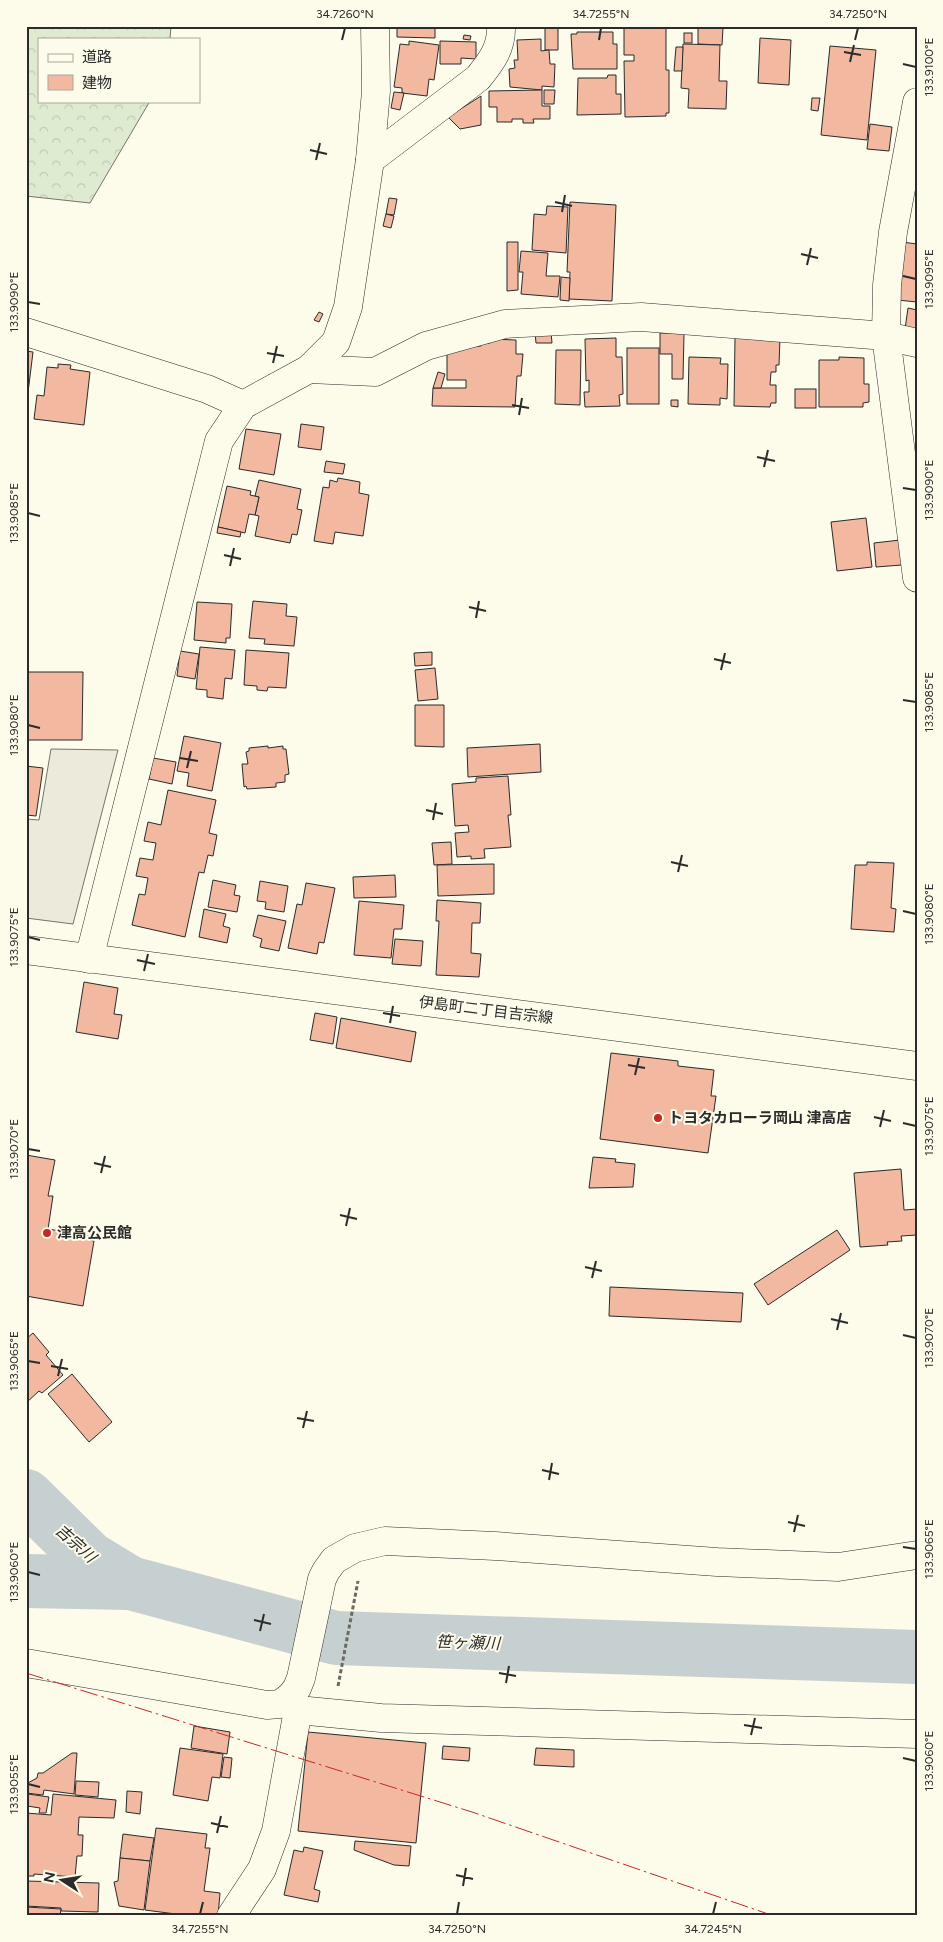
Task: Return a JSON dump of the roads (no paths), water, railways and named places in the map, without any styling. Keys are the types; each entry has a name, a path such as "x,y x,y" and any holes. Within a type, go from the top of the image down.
{"street":[{"path":"89,958 219,442 243,405 310,369 336,342 348,307 370,160 376,91 375,26"},
{"path":"370,160 478,78 492,61 501,39 501,26"},
{"path":"917,102 893,232 887,284 886,336 917,578"},
{"path":"310,369 375,372 426,346 505,324 641,317 886,336 917,343"},
{"path":"26,332 207,390 243,405"},
{"name":"伊島町二丁目吉宗線","path":"26,950 917,1066"},
{"path":"231,1916 262,1869 276,1831 295,1698 322,1579 334,1560 355,1548 385,1541 495,1546 717,1562 838,1568 917,1555"},
{"path":"26,1663 267,1705 280,1704 295,1698 381,1718 917,1734"}],"waterway":[{"name":"吉宗川","path":"26,1496 89,1558 130,1583"},
{"name":"笹ヶ瀬川","path":"26,1581 130,1583 336,1638 917,1657"}],"place":[{"name":"トヨタカローラ岡山 津高店","path":"658,1118"},
{"name":"津高公民館","path":"47,1233"}]}
